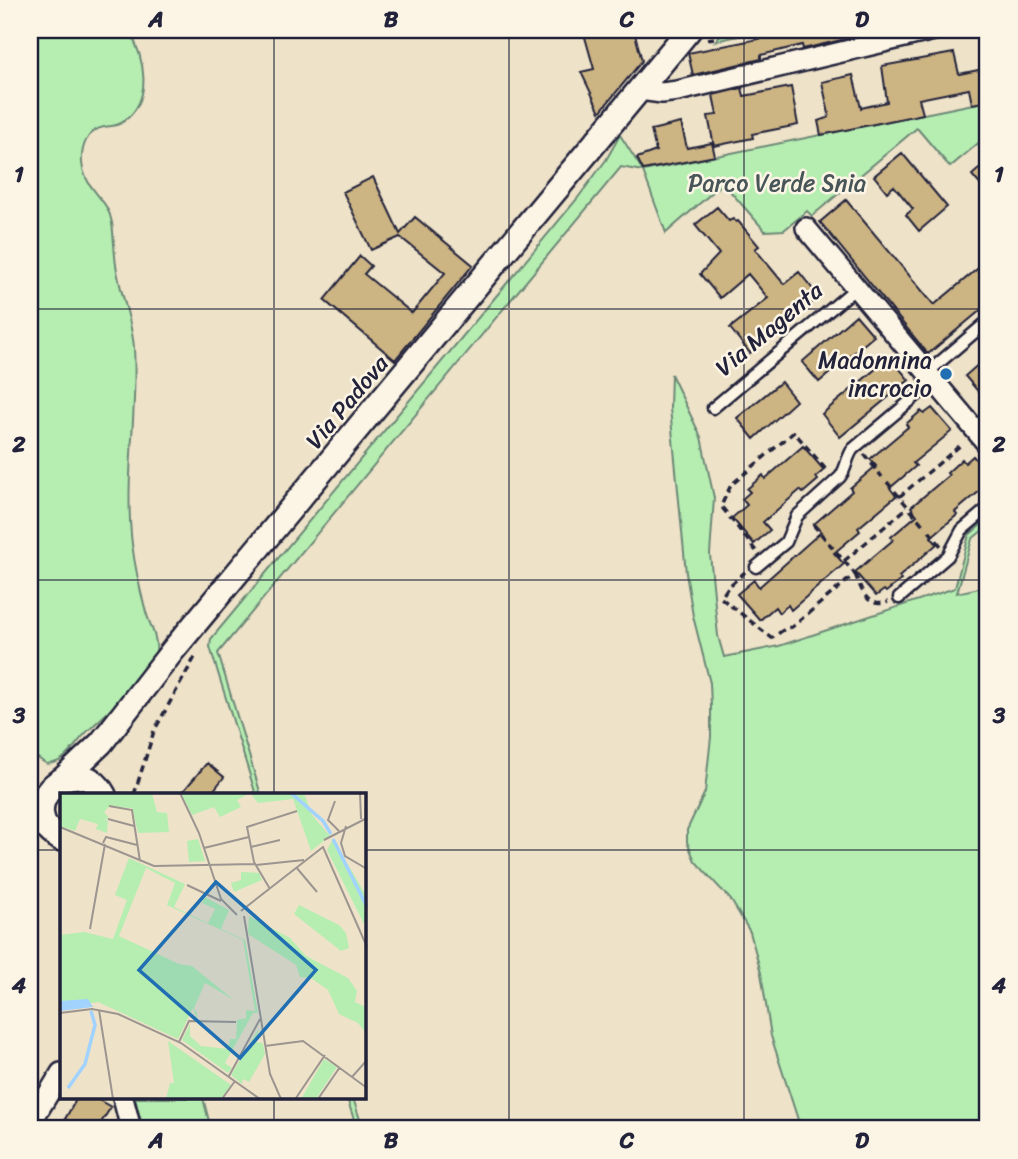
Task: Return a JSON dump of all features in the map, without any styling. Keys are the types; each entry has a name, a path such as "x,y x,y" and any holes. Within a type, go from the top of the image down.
{"street":[{"name":"Via Padova","path":"30,800 88,758 174,649 689,30"},
{"path":"640,90 662,93 678,91 934,30"},
{"name":"Via Magenta","path":"806,228 988,445"},
{"name":"Via Padova","path":"105,793 105,760 115,725"},
{"path":"51,833 42,809 43,802 57,783 80,777 88,779 103,793"},
{"path":"30,1124 60,1075"},
{"path":"124,1100 131,1129"}],"lane":[{"name":"Via Magenta","path":"713,408 856,288"},
{"path":"760,564 786,542 794,520 836,481 844,471 849,455 857,446 988,321"},
{"path":"899,598 950,555 962,530 988,508"}],"path":[{"path":"836,481 794,432 731,485 721,506 753,544 760,564 747,570 728,587 721,598 772,638 792,627 855,575"},
{"path":"900,497 963,443"},
{"path":"857,446 883,477"},
{"path":"887,482 924,526"},
{"path":"844,561 908,507"},
{"path":"802,511 855,575 870,602 884,603 899,598"}],"green space":[{"path":"30,30 129,30 139,53 143,77 140,101 133,112 120,124 98,129 89,135 84,145 82,163 87,181 110,214 115,260 133,338 135,372 130,519 136,570 155,637 156,653 146,672 128,693 66,756 47,764 36,757 30,747"},
{"path":"725,30 766,30 715,41"},
{"name":"Parco Verde Snia","path":"988,101 988,147 982,140 950,167 917,128 812,216 807,211 784,230 765,231 723,183 666,233 643,171"},
{"path":"620,135 643,171 621,167 218,653 260,793 255,793 210,647 211,639 577,199 606,160"},
{"path":"671,374 701,437 714,498 710,554 718,636 724,657 779,646 955,588 969,535 988,519 988,526 972,539 957,593 988,586 988,1129 801,1129 771,1036 761,973 750,932 731,900 695,861 687,842 687,830 705,792 711,737 711,706 710,683 693,616 686,573 670,408"},
{"path":"136,1100 204,1100 211,1129 143,1129"},
{"path":"348,1100 354,1100 363,1129 357,1129"}],"building":[{"path":"583,30 634,30 642,61 600,112 581,72 594,69"},
{"path":"803,30 870,30 871,33 803,49 802,45 761,55 761,59 693,75 688,53"},
{"path":"954,53 959,74 988,68 988,101 972,104 969,89 919,99 923,114 821,135 818,121 828,118 829,114 822,82 853,75 861,108 887,102 882,66"},
{"path":"791,87 798,125 752,134 753,138 714,146 708,116 717,115 713,95 742,88 744,96"},
{"path":"681,123 687,148 712,143 715,156 643,170 637,158 656,151 651,130"},
{"path":"902,153 947,207 919,231 906,215 913,209 894,186 887,192 874,176"},
{"path":"988,161 988,194 972,175"},
{"path":"373,177 400,234 415,217 473,265 395,360 324,300 360,256 371,266 364,274 412,313 445,273 400,237 371,250 343,192"},
{"path":"846,200 934,305 988,260 988,304 928,354 820,222"},
{"path":"717,207 729,221 738,221 759,246 755,249 784,284 799,272 819,297 750,353 730,328 768,298 748,274 720,298 700,274 719,254 695,225"},
{"path":"856,315 874,336 819,382 802,362"},
{"path":"988,356 988,403 965,376"},
{"path":"890,357 909,380 840,437 822,414"},
{"path":"781,382 796,401 754,439 737,418"},
{"path":"932,408 952,431 913,463 916,466 890,488 896,496 858,528 860,531 834,553 844,564 791,610 788,605 779,613 775,607 760,620 737,594 754,580 759,587 821,532 814,524 876,466 870,459 908,427 906,424 921,411 924,414"},
{"path":"803,446 824,470 816,477 818,480 803,493 800,490 763,522 770,530 754,544 732,518 747,505 742,499 750,492 747,489 763,475 765,479"},
{"path":"973,456 988,474 988,484 931,537 937,544 899,577 901,580 876,596 855,572 893,540 891,537 917,515 911,507 949,475 947,473 962,459 965,463"},
{"path":"207,763 224,777 212,793 182,793"},
{"path":"76,1100 99,1100 111,1107 97,1129 82,1129 65,1119"}],"place":[{"name":"Madonnina incrocio","path":"946,374"}]}
